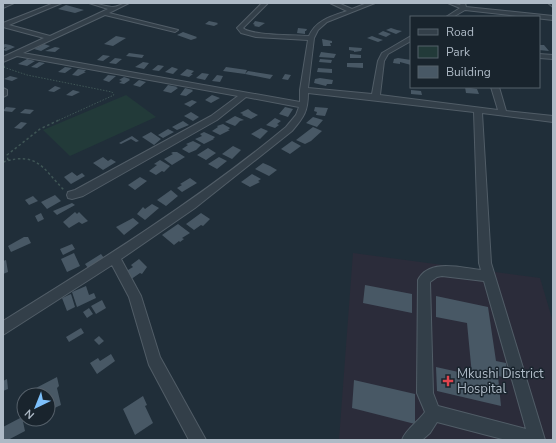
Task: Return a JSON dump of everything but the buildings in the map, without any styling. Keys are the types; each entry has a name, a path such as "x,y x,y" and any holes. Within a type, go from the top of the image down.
{"street":[{"path":"3,6 11,3"},
{"path":"3,25 59,3"},
{"path":"92,3 114,8"},
{"path":"8,56 126,3"},
{"path":"265,3 240,28 243,32 256,35 311,38"},
{"path":"333,3 353,11"},
{"path":"3,329 114,258 191,205 289,130 300,116 304,105 304,90 311,38 315,29 320,24 372,3"},
{"path":"451,3 539,16"},
{"path":"450,16 464,5"},
{"path":"103,13 175,30"},
{"path":"540,16 553,18"},
{"path":"3,25 50,38"},
{"path":"376,96 381,61 385,53 410,39"},
{"path":"8,56 245,94 304,105"},
{"path":"540,56 553,57"},
{"path":"495,88 504,113"},
{"path":"3,90 3,95"},
{"path":"304,90 376,96 553,119"},
{"path":"72,195 79,193 214,118 245,94"},
{"path":"478,110 485,263 537,440"},
{"path":"114,258 135,296 154,360 198,440"},
{"path":"433,413 425,392 424,280 429,274 442,271 489,276"},
{"path":"433,413 537,440"},
{"path":"410,440 424,427 433,413"}],"path":[{"path":"8,56 8,60 3,67 10,70 27,75 112,92 114,95 40,130 7,155 8,160"},
{"path":"3,162 16,158 33,160 41,164 45,171 66,192 72,195"}],"shaded area":[{"name":"Mkushi District Hospital","path":"353,253 540,278 553,322 553,440 339,440"}],"green space":[{"path":"126,95 156,117 70,156 43,130"}],"place":[{"name":"Mkushi District Hospital","path":"448,381"}]}
